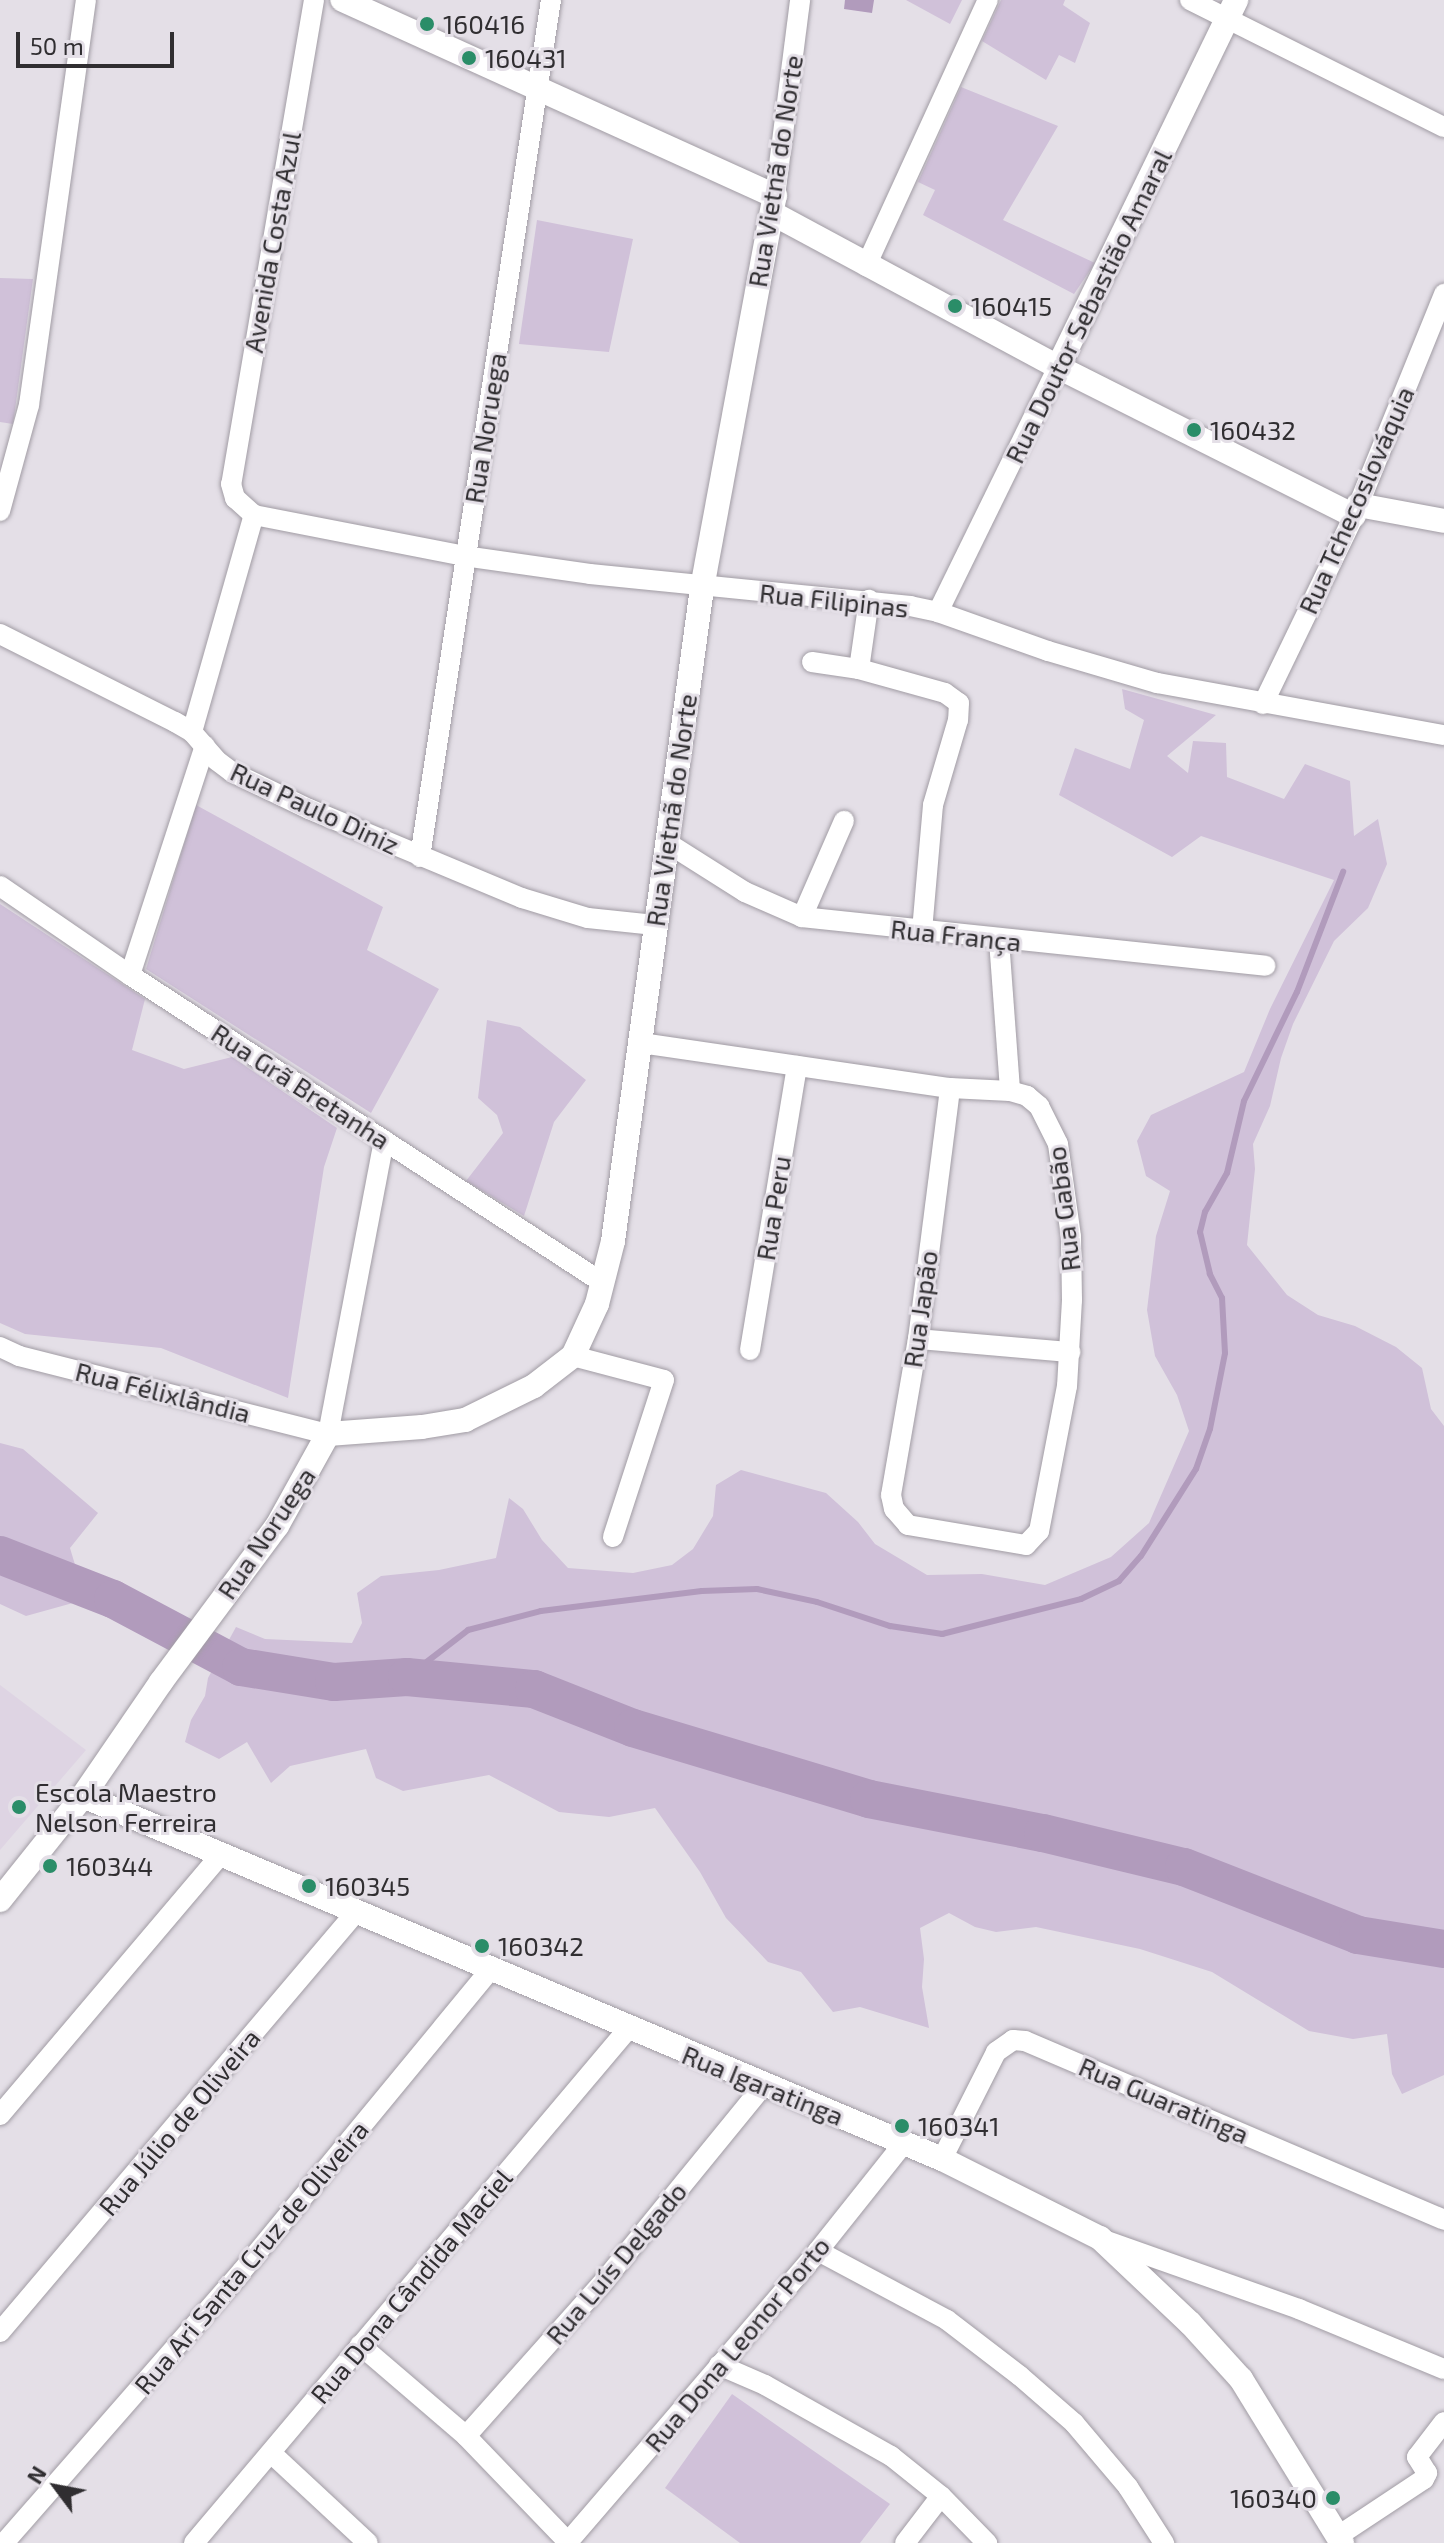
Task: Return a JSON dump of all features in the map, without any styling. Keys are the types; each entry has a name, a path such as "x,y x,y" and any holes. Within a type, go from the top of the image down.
{"street":[{"path":"0,511 29,405 86,0"},
{"name":"Avenida Costa Azul","path":"254,515 235,498 231,484 314,0"},
{"path":"342,0 538,88 773,204 866,266 1058,367 1356,510 1444,521"},
{"name":"Rua Noruega","path":"420,857 551,0"},
{"name":"Rua Vietnã do Norte","path":"573,1356 603,1283 613,1241 702,588 773,204 800,0"},
{"path":"866,266 988,0"},
{"path":"1190,0 1232,9 1444,127"},
{"name":"Rua Doutor Sebastião Amaral","path":"938,612 1232,9"},
{"name":"Rua Tchecoslováquia","path":"1263,704 1356,510 1444,294"},
{"path":"130,975 198,739 254,515"},
{"name":"Rua Filipinas","path":"254,515 464,556 702,588 869,600 938,612 1048,651 1157,683 1444,735"},
{"path":"859,669 869,600"},
{"name":"Rua Paulo Diniz","path":"0,634 198,739 216,760 258,785 420,857 522,898 588,918 655,925"},
{"path":"812,662 859,669 945,693 959,703 958,720 933,805 922,931"},
{"path":"802,917 844,821"},
{"name":"Rua França","path":"666,842 745,892 802,917 1265,966"},
{"name":"Rua Grã Bretanha","path":"0,886 130,975 603,1283"},
{"path":"641,1043 950,1088 1010,1091 999,940"},
{"name":"Rua Peru","path":"750,1350 797,1066"},
{"name":"Rua Japão","path":"908,1525 894,1509 891,1495 918,1339 950,1088"},
{"name":"Rua Gabão","path":"908,1525 1013,1546 1033,1541 1042,1516 1070,1352 1071,1237 1058,1144 1039,1106 1027,1096 1010,1091"},
{"name":"Rua Noruega","path":"0,1900 83,1796 161,1682 277,1526 328,1434 384,1140"},
{"path":"918,1339 1070,1352"},
{"name":"Rua Félixlândia","path":"0,1347 19,1356 328,1434"},
{"path":"328,1434 465,1420 534,1386 573,1356 664,1380 613,1537"},
{"name":"Rua Igaratinga","path":"83,1796 493,1967 628,2029 942,2159 1100,2238 1299,2309 1444,2369"},
{"path":"0,2115 222,1853"},
{"name":"Rua Júlio de Oliveira","path":"0,2332 356,1912"},
{"name":"Rua Ari Santa Cruz de Oliveira","path":"4,2543 242,2271 493,1967"},
{"name":"Rua Dona Cândida Maciel","path":"194,2543 628,2029"},
{"name":"Rua Guaratinga","path":"942,2159 996,2052 1013,2040 1025,2041 1444,2220"},
{"name":"Rua Luís Delgado","path":"466,2436 604,2281 763,2086"},
{"name":"Rua Dona Leonor Porto","path":"569,2543 818,2251 903,2144"},
{"path":"1100,2238 1190,2323 1241,2379 1340,2539 1424,2479 1427,2473 1417,2457 1444,2422"},
{"path":"818,2251 947,2320 1020,2376 1074,2423 1128,2487 1164,2543"},
{"path":"360,2345 466,2436 569,2543"},
{"path":"719,2365 836,2423 891,2456 941,2496 987,2543"},
{"path":"271,2453 368,2543"},
{"path":"905,2543 941,2496"}],"shaded area":[{"path":"845,0 874,0 872,13 844,9"},
{"path":"906,0 962,0 950,24"},
{"path":"1001,0 1065,0 1063,5 1090,23 1075,63 1059,55 1046,80 982,41"},
{"path":"961,87 1058,126 1003,220 1095,263 1074,294 923,215 935,190 918,182"},
{"path":"537,220 633,239 609,352 519,344"},
{"path":"0,278 33,279 13,424 0,422"},
{"path":"1122,689 1216,715 1167,756 1188,773 1193,741 1226,743 1227,777 1284,799 1305,764 1350,781 1354,836 1378,819 1387,864 1368,908 1334,941 1293,1024 1270,1106 1253,1144 1255,1169 1247,1245 1287,1295 1318,1315 1355,1326 1396,1347 1422,1368 1431,1409 1444,1426 1444,2075 1402,2094 1392,2074 1387,2034 1353,2039 1309,2031 1212,1972 1140,1949 1036,1927 996,1932 975,1927 949,1913 920,1928 924,1959 922,1987 929,2028 860,2007 833,2012 801,1972 768,1962 726,1918 700,1872 655,1808 609,1817 559,1812 489,1775 403,1791 376,1778 366,1749 290,1766 271,1783 247,1742 219,1759 185,1742 191,1720 205,1696 208,1678 236,1627 265,1639 352,1643 362,1623 357,1593 381,1576 439,1570 496,1558 509,1498 523,1509 542,1540 568,1568 633,1573 672,1565 693,1549 713,1516 716,1485 741,1470 826,1493 858,1522 875,1544 927,1575 982,1574 1045,1585 1111,1557 1149,1523 1189,1431 1177,1395 1155,1356 1147,1310 1156,1236 1170,1191 1146,1176 1137,1141 1151,1115 1244,1072 1270,1009 1334,880 1201,836 1172,857 1059,795 1075,748 1130,769 1144,720 1125,709"},
{"path":"196,805 383,907 367,950 439,989 371,1113 146,969"},
{"path":"0,904 145,999 132,1050 184,1069 232,1057 337,1128 324,1167 288,1398 161,1348 25,1334 0,1323"},
{"path":"487,1020 520,1027 586,1080 554,1122 524,1216 466,1181 503,1133 497,1115 478,1098"},
{"path":"0,1443 23,1449 98,1513 70,1548 79,1578 116,1588 221,1647 116,1591 26,1616 0,1604"},
{"name":"Escola Maestro Nelson Ferreira","path":"0,1685 86,1750 0,1850"},
{"path":"732,2394 890,2504 860,2543 740,2543 665,2488"}],"waterway":[{"path":"407,1677 468,1630 541,1611 702,1591 757,1589 817,1602 890,1626 942,1634 1081,1599 1119,1581 1141,1556 1196,1469 1210,1429 1225,1353 1222,1298 1210,1274 1200,1232 1205,1212 1227,1173 1244,1101 1297,992 1343,872"},
{"path":"0,1555 113,1599 241,1667 334,1682 407,1677 534,1689 633,1728 869,1799 1043,1833 1184,1867 1358,1935 1444,1949"}],"place":[{"name":"160416","path":"427,24"},
{"name":"160431","path":"469,58"},
{"name":"160415","path":"955,306"},
{"name":"160432","path":"1194,430"},
{"name":"Escola Maestro Nelson Ferreira","path":"19,1807"},
{"name":"160344","path":"50,1866"},
{"name":"160345","path":"309,1886"},
{"name":"160342","path":"482,1946"},
{"name":"160341","path":"902,2126"},
{"name":"160340","path":"1333,2498"}]}
